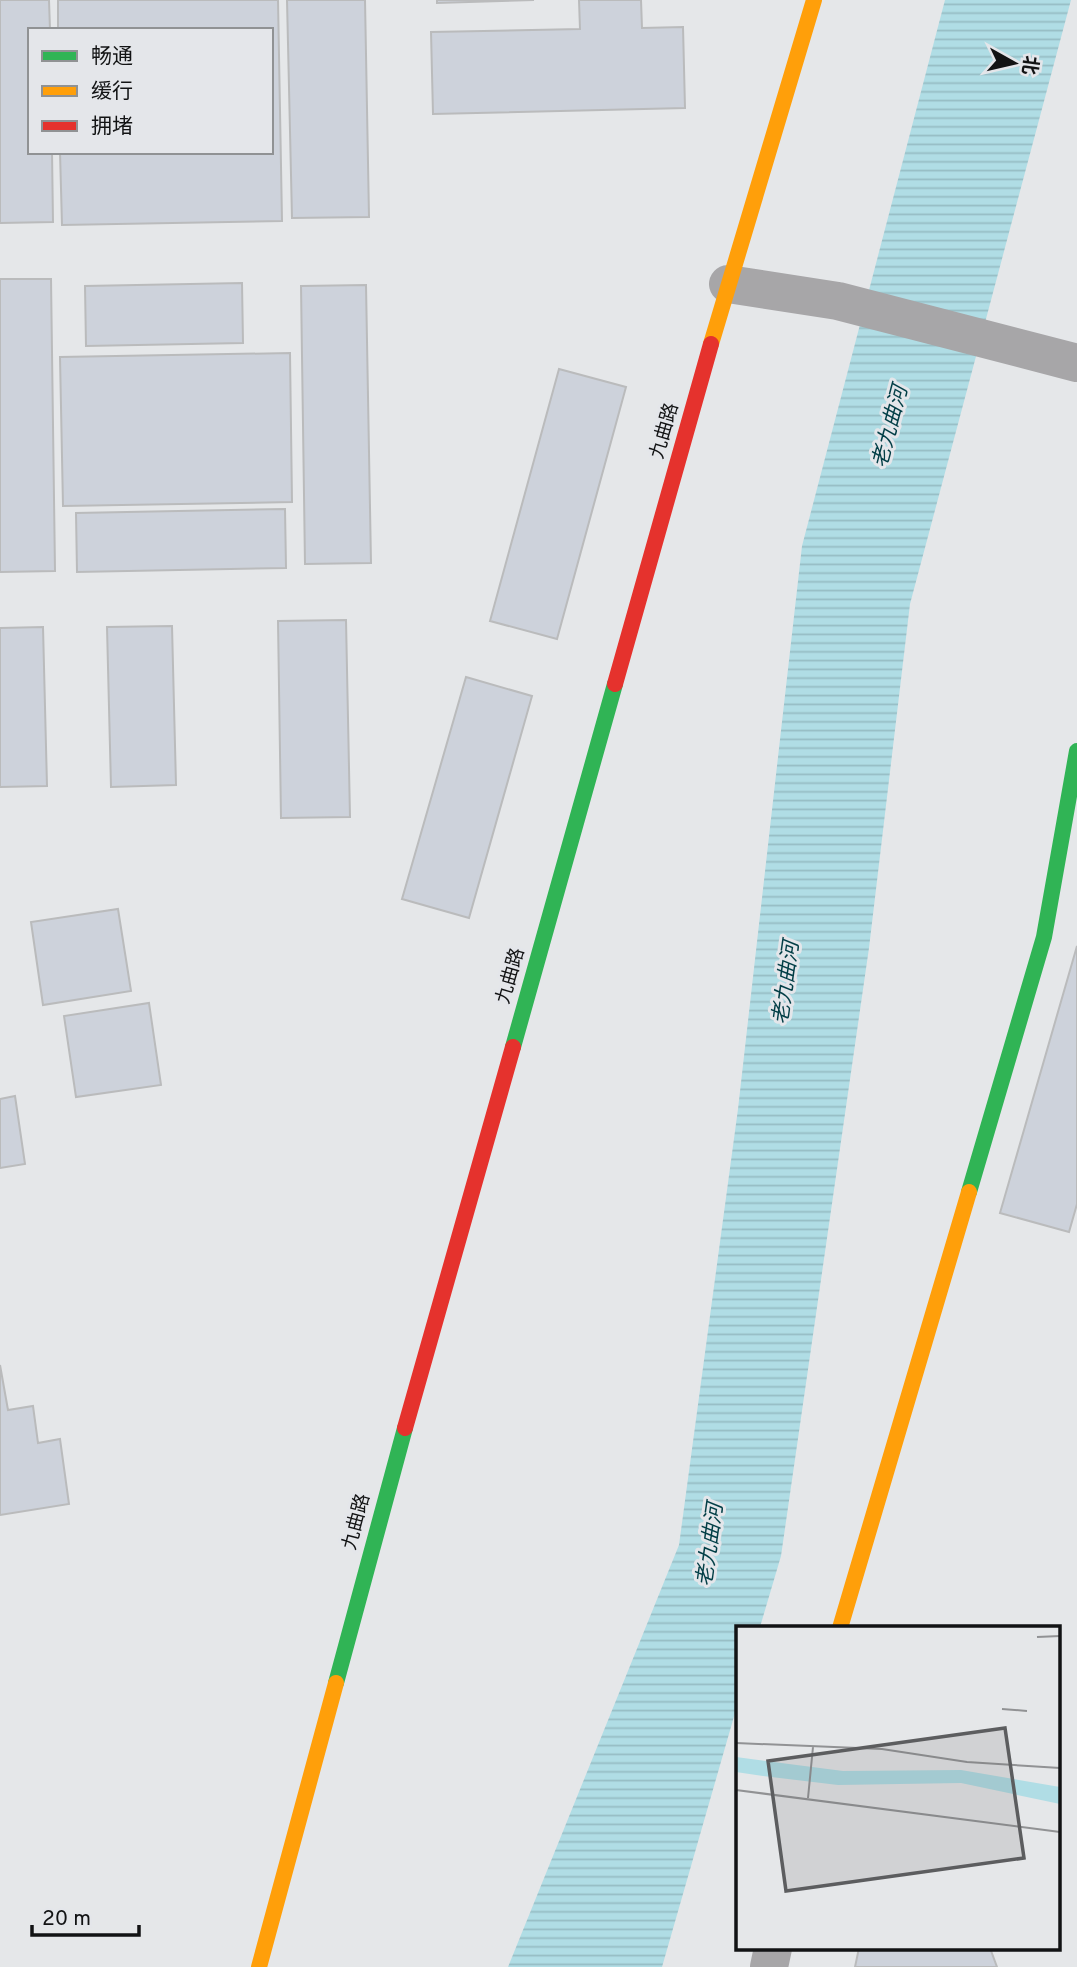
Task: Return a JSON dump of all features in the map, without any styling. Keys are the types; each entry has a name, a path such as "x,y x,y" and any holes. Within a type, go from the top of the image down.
{"street":[{"name":"九曲路","path":"259,1967 388,1486 728,284 814,0"},
{"path":"728,284 838,301 1077,363"},
{"path":"841,1626 1044,937 1077,751"},
{"path":"769,1967 773,1950"}],"water":[{"name":"老九曲河","path":"945,0 1071,0 910,604 869,948 781,1556 760,1626 736,1626 736,1709 662,1967 508,1967 679,1545 738,1109 802,546"}],"building":[{"path":"0,0 49,0 50,28 28,28 28,154 52,154 53,222 0,223"},
{"path":"58,0 278,0 282,221 62,225 60,154 273,154 273,28 58,28"},
{"path":"287,0 365,0 369,217 292,218"},
{"path":"437,0 534,0 437,3"},
{"path":"579,0 641,0 642,28 683,27 685,108 433,114 431,32 580,29"},
{"path":"0,279 51,279 55,571 0,572"},
{"path":"242,283 243,343 86,346 85,286"},
{"path":"366,285 371,563 305,564 301,286"},
{"path":"290,353 292,502 63,506 60,357"},
{"path":"559,369 626,387 557,639 490,621"},
{"path":"285,509 286,568 77,572 76,513"},
{"path":"346,620 350,817 281,818 278,621"},
{"path":"172,626 176,785 111,787 107,627"},
{"path":"43,627 47,786 0,787 0,628"},
{"path":"466,677 532,696 469,918 402,899"},
{"path":"118,909 131,991 43,1005 31,922"},
{"path":"1077,946 1077,1204 1069,1232 1000,1213"},
{"path":"149,1003 161,1085 76,1097 64,1016"},
{"path":"15,1096 25,1164 0,1168 0,1099"},
{"path":"0,1365 8,1410 33,1406 38,1443 60,1439 69,1504 0,1515"},
{"path":"859,1950 991,1950 997,1967 855,1967"}],"traffic: fast":[{"path":"513,1047 615,684"},
{"path":"969,1192 1044,937 1077,751"},
{"path":"336,1683 405,1428"}],"traffic: slow":[{"path":"711,344 814,0"},
{"path":"841,1626 969,1192"},
{"path":"259,1967 336,1683"}],"traffic: jam":[{"path":"615,684 711,344"},
{"path":"405,1428 513,1047"}]}
